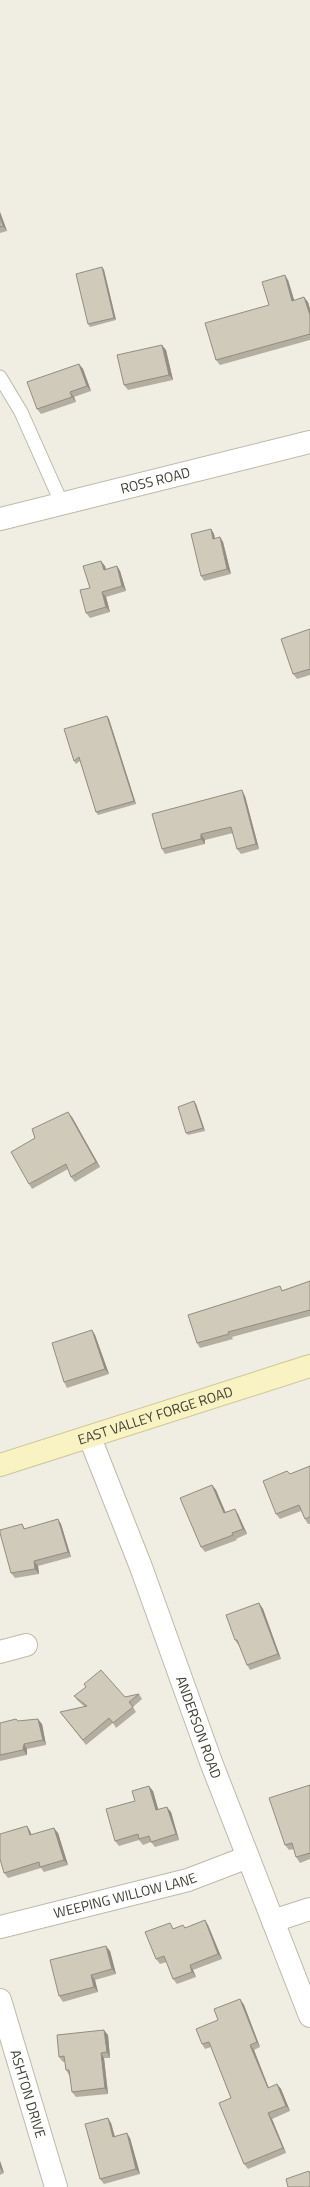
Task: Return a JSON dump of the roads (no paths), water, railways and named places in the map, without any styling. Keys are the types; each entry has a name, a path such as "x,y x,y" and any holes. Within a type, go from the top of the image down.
{"main road":[{"name":"EAST VALLEY FORGE ROAD","path":"0,1465 90,1438 310,1366"}],"street":[{"name":"ROSS ROAD","path":"0,519 310,442"},
{"name":"ANDERSON ROAD","path":"90,1438 141,1567 209,1756 310,2016"},
{"path":"0,1652 26,1645"},
{"name":"WEEPING WILLOW LANE","path":"0,1927 188,1880 248,1857"},
{"path":"273,1921 310,1909"},
{"name":"ASHTON DRIVE","path":"0,2000 56,2187"}],"lane":[{"path":"0,377 21,412 62,504"}]}
